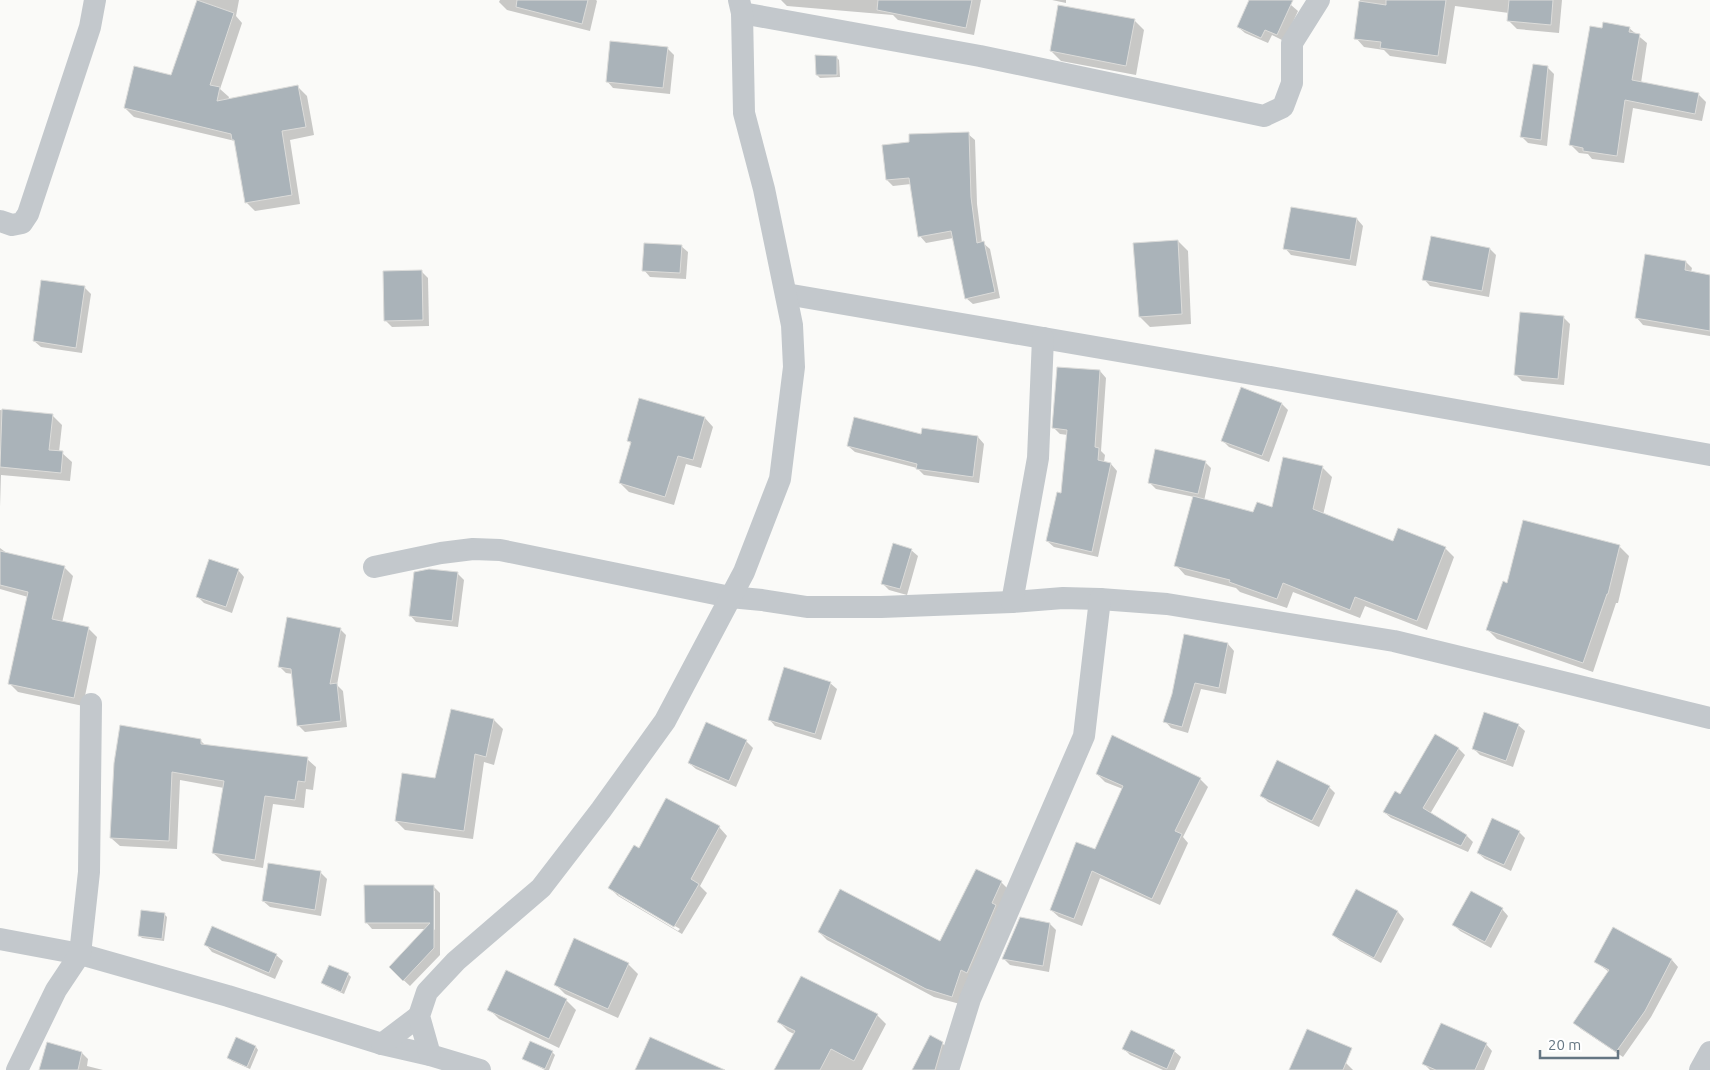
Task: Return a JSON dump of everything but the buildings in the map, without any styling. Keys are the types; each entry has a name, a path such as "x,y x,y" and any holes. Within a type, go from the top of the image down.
{"street":[{"path":"0,221 12,225 22,222 28,214 90,27 95,0"},
{"path":"430,1055 420,1016 427,992 456,961 541,888 601,810 665,721 744,572 780,479 794,367 792,325 764,189 744,113 741,6 1264,116 1283,106 1292,83 1292,43 1320,0"},
{"path":"786,294 1710,455"},
{"path":"1012,602 1038,458 1043,338"},
{"path":"374,567 441,553 473,549 500,550 730,597 806,607 881,607 1063,598 1167,604 1394,641 1710,718"},
{"path":"948,1070 970,999 1084,736 1100,599"},
{"path":"17,1070 56,990 80,954 89,872 91,704"},
{"path":"0,939 80,954 228,996 382,1044 430,1055 480,1070"},
{"path":"382,1044 420,1016"},
{"path":"1700,1070 1710,1052"}]}
